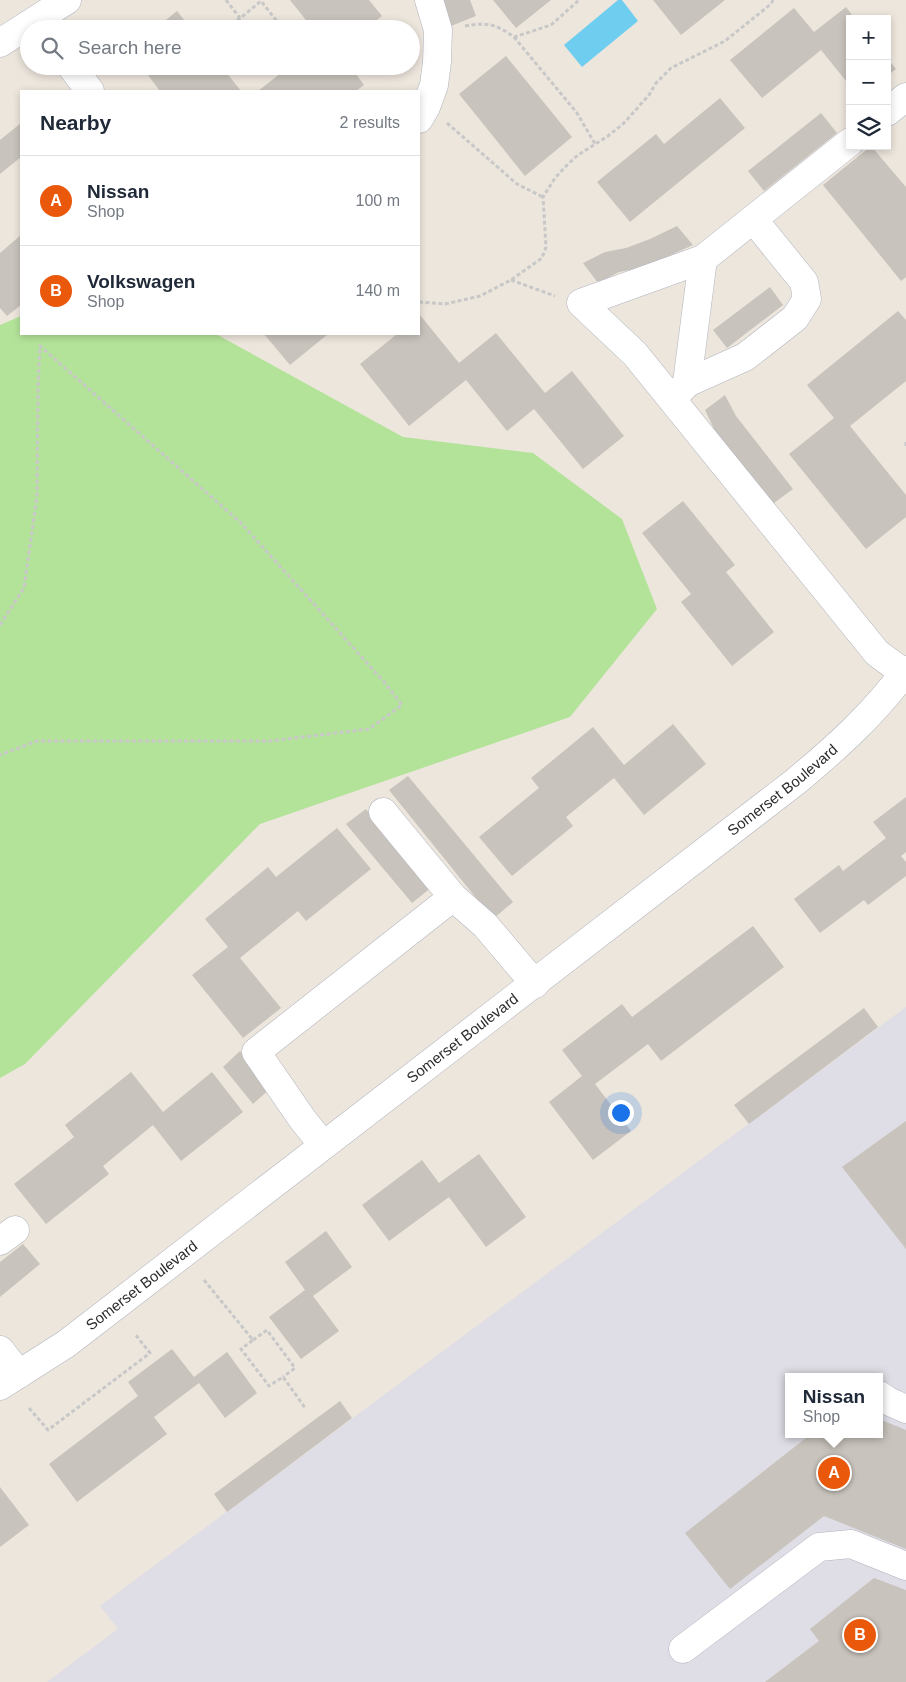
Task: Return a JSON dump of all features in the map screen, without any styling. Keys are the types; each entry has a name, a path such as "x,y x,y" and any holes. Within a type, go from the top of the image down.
{"street":[{"path":"44,20 67,0"},
{"path":"420,117 434,85 437,62 438,30 429,0"},
{"path":"0,43 20,34"},
{"path":"78,75 89,90"},
{"path":"891,109 906,97"},
{"path":"846,145 703,259 581,303 635,354 680,391 877,652 905,671"},
{"path":"680,391 745,357 795,318 807,299 804,282 753,219"},
{"path":"680,391 703,259"},
{"name":"Somerset Boulevard","path":"9,1380 66,1344 795,782 834,750 874,709 905,671"},
{"path":"383,812 453,897 485,925 535,984"},
{"path":"323,1145 303,1120 256,1052 453,897"},
{"path":"0,1350 9,1380"},
{"path":"883,1397 906,1409"},
{"path":"684,1649 819,1547 851,1544 906,1566"}],"path":[{"path":"226,0 240,18"},
{"path":"514,37 552,25 579,0"},
{"path":"420,302 445,304 480,296 511,280 542,258 546,247 543,197 555,178 568,164 624,123 671,68 725,41 771,4 773,0"},
{"path":"238,20 261,1 276,20"},
{"path":"479,23 501,27 514,37 577,113 595,144"},
{"path":"457,132 517,184 543,197"},
{"path":"511,280 548,294"},
{"path":"0,624 24,588 37,496 40,346 241,523 385,683 402,705 369,729 270,741 37,741 0,754"},
{"path":"906,442 906,447"},
{"path":"204,1280 253,1340"},
{"path":"267,1330 295,1368 269,1386 241,1349 253,1340 267,1330"},
{"path":"29,1408 48,1430 150,1353 135,1334"},
{"path":"283,1377 306,1409"}],"shaded area":[{"path":"906,1007 906,1682 47,1682 118,1629 100,1606"}],"green space":[{"path":"20,316 20,335 218,335 403,437 533,453 622,519 657,609 570,717 260,824 25,1064 0,1078 0,325"}],"water":[{"path":"618,0 622,0 638,21 582,67 564,45"}],"building":[{"path":"290,0 369,0 382,16 377,20 306,20"},
{"path":"441,0 470,0 476,16 451,26"},
{"path":"493,0 551,0 516,28"},
{"path":"653,0 725,0 681,35"},
{"path":"846,7 852,15 846,15 846,81 821,50 762,98 730,60 794,8 814,32"},
{"path":"177,11 184,20 166,20"},
{"path":"506,56 572,137 525,176 459,94"},
{"path":"891,63 896,69 891,73"},
{"path":"148,75 228,75 240,90 159,90"},
{"path":"278,75 357,75 364,85 357,90 259,90"},
{"path":"720,98 745,128 630,222 597,182 656,134 664,144"},
{"path":"821,113 837,133 764,191 748,171"},
{"path":"20,124 20,158 0,174 0,140"},
{"path":"866,150 874,150 906,187 906,277 901,281 823,185"},
{"path":"677,226 693,245 645,267 619,272 598,283 583,263 605,252 626,248 650,239"},
{"path":"20,236 20,306 7,316 0,308 0,253"},
{"path":"770,287 783,305 727,348 713,330"},
{"path":"898,311 906,320 906,381 850,426 906,495 906,517 866,549 789,454 834,418 807,385"},
{"path":"420,315 459,363 496,333 545,393 572,371 624,436 583,469 534,409 507,431 466,380 409,426 360,364 396,335 420,335"},
{"path":"265,335 327,335 290,365"},
{"path":"725,395 736,416 793,489 774,503 715,431 705,410"},
{"path":"683,501 735,565 726,572 774,632 732,666 681,602 691,594 642,533"},
{"path":"673,724 706,764 644,815 614,778 566,817 573,826 512,876 479,837 539,788 531,778 593,727 624,765"},
{"path":"408,776 513,902 493,919 389,790"},
{"path":"906,797 906,852 901,856 906,862 906,876 868,905 864,900 820,933 794,899 839,865 843,871 886,838 873,822"},
{"path":"366,809 432,887 412,903 346,824"},
{"path":"337,828 371,869 306,921 298,911 240,958 281,1008 243,1038 192,975 228,947 205,919 268,867 276,877"},
{"path":"753,926 784,967 661,1061 648,1044 595,1084 631,1131 593,1160 549,1102 582,1076 562,1050 622,1004 632,1017"},
{"path":"864,1008 878,1027 749,1124 734,1105"},
{"path":"240,1051 270,1089 253,1104 223,1067"},
{"path":"131,1072 163,1112 212,1072 243,1112 181,1161 153,1125 103,1166 109,1174 46,1224 14,1184 74,1137 65,1125"},
{"path":"906,1121 906,1249 842,1167"},
{"path":"479,1154 526,1217 486,1247 449,1197 389,1241 362,1205 422,1160 439,1183"},
{"path":"326,1231 352,1267 313,1296 339,1331 301,1359 269,1317 305,1290 285,1262"},
{"path":"23,1244 40,1264 0,1297 0,1262"},
{"path":"172,1349 194,1377 227,1352 257,1393 225,1418 199,1383 154,1417 167,1434 77,1502 49,1464 138,1396 128,1382"},
{"path":"340,1401 352,1418 227,1512 214,1494"},
{"path":"883,1421 906,1430 906,1549 824,1516 730,1589 685,1533 806,1438 883,1438"},
{"path":"0,1487 29,1525 0,1547"},
{"path":"874,1578 906,1590 906,1682 765,1682 819,1641 810,1629"}],"place":[{"name":"Nissan","path":"834,1473"},
{"name":"Volkswagen","path":"860,1635"}]}
